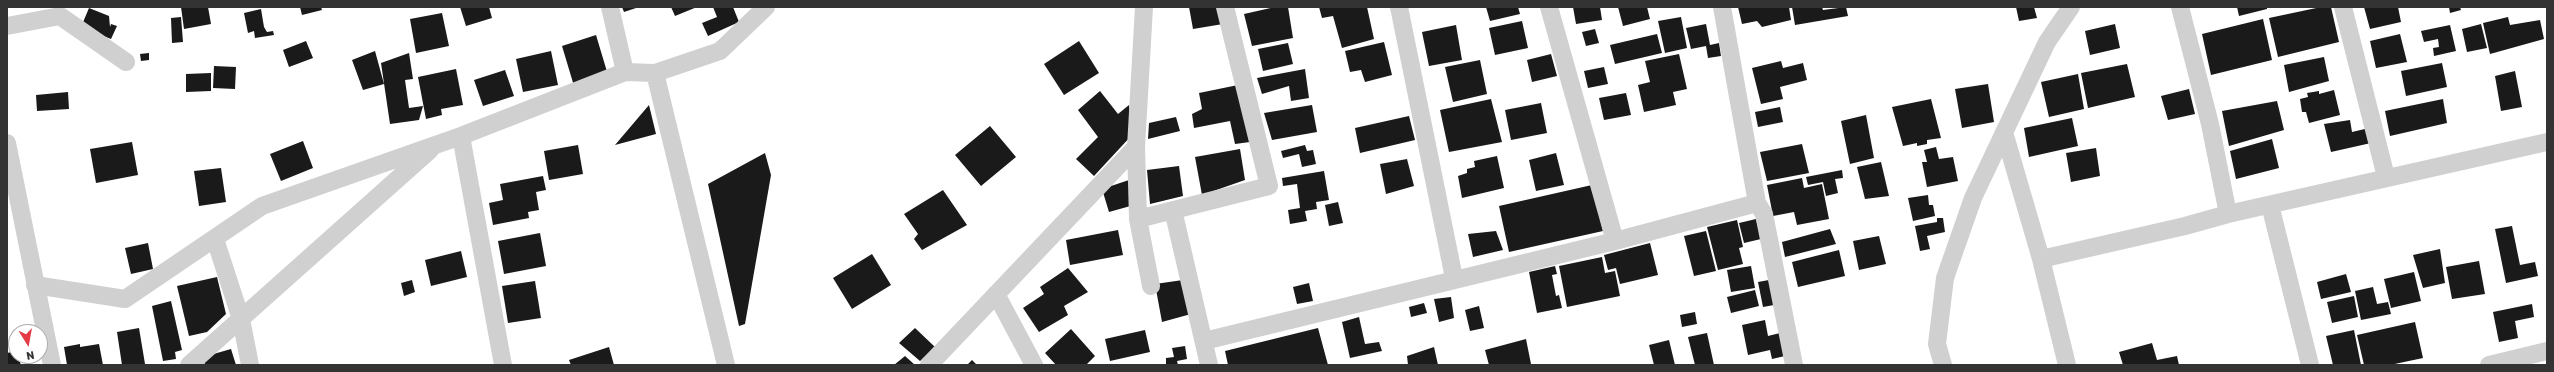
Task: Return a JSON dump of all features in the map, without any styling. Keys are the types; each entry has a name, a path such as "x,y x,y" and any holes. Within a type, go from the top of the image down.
{"street":[{"path":"610,7 625,72"},
{"path":"35,285 125,299 262,206 461,136 625,72 655,73 720,51 766,7"},
{"path":"1144,7 1136,148 1138,219 1151,286"},
{"path":"1138,219 1269,186 1225,7"},
{"path":"1399,7 1454,278"},
{"path":"1549,7 1615,241"},
{"path":"1722,7 1757,203 1764,214 1794,365"},
{"path":"1942,365 1937,344 1945,278 1974,198 2004,132 2047,42 2071,7"},
{"path":"2180,7 2210,124 2228,214"},
{"path":"2343,7 2386,177"},
{"path":"7,26 60,16 126,62"},
{"path":"655,73 726,365"},
{"path":"2004,132 2041,259 2067,365"},
{"path":"461,136 503,365"},
{"path":"2041,259 2386,177 2547,142"},
{"path":"7,143 52,365"},
{"path":"189,365 436,145"},
{"path":"929,365 1136,148"},
{"path":"1204,341 1454,278 1615,241 1757,203"},
{"path":"2270,205 2310,365"},
{"path":"1173,210 1209,365"},
{"path":"214,239 241,319 250,365"},
{"path":"996,294 1034,365"},
{"path":"2489,365 2547,351"}],"building":[{"path":"181,7 208,7 211,24 184,29"},
{"path":"300,7 321,7 322,10 302,15"},
{"path":"460,7 489,7 492,18 466,26"},
{"path":"622,7 639,7 624,12"},
{"path":"671,7 697,7 675,16"},
{"path":"713,7 733,7 739,22 708,36 702,23 717,17"},
{"path":"1189,7 1219,7 1223,24 1193,29"},
{"path":"1275,7 1288,7 1293,38 1252,46 1244,14"},
{"path":"1319,7 1367,7 1374,39 1342,48 1333,16 1322,18"},
{"path":"1486,7 1518,7 1520,14 1490,21"},
{"path":"1573,7 1600,7 1602,20 1576,24"},
{"path":"1618,7 1647,7 1650,19 1623,26"},
{"path":"1738,7 1789,7 1791,20 1762,27 1757,21 1742,24"},
{"path":"1792,7 1822,7 1823,10 1846,7 1848,16 1795,25"},
{"path":"2016,7 2034,7 2037,18 2019,21"},
{"path":"2237,7 2267,7 2267,9 2239,16"},
{"path":"2321,7 2331,7 2339,42 2278,57 2269,18"},
{"path":"2364,7 2398,7 2401,22 2370,29"},
{"path":"2449,7 2460,7 2461,10 2450,13"},
{"path":"89,8 109,16 110,27 111,24 117,26 111,39 81,27"},
{"path":"261,9 264,27 267,32 273,31 274,35 255,38 254,31 248,33 244,13"},
{"path":"442,13 449,46 416,53 410,19"},
{"path":"181,17 183,42 172,43 171,18"},
{"path":"1681,17 1687,48 1665,53 1658,21"},
{"path":"2508,17 2510,25 2540,20 2544,39 2490,54 2483,23"},
{"path":"2263,19 2272,60 2211,75 2202,34"},
{"path":"1522,21 1528,48 1495,55 1489,28"},
{"path":"1706,24 1710,45 1719,43 1721,56 1708,58 1706,46 1691,49 1686,28"},
{"path":"2115,24 2120,48 2090,55 2085,31"},
{"path":"2481,24 2487,48 2467,52 2462,29"},
{"path":"1456,25 1462,60 1429,66 1422,32"},
{"path":"2450,25 2456,51 2434,56 2433,48 2439,47 2438,39 2424,42 2421,31"},
{"path":"1595,29 1599,43 1586,46 1582,32"},
{"path":"1657,34 1662,53 1615,64 1610,45"},
{"path":"2400,34 2407,62 2376,68 2370,41"},
{"path":"596,35 608,75 574,86 562,46"},
{"path":"306,41 313,58 289,67 283,50"},
{"path":"1079,41 1099,73 1064,95 1044,64"},
{"path":"1384,42 1392,75 1365,82 1361,70 1350,72 1345,51"},
{"path":"1288,43 1293,64 1263,71 1258,49"},
{"path":"375,51 384,84 363,90 352,60"},
{"path":"551,51 558,85 523,92 516,59"},
{"path":"149,53 149,60 141,61 140,54"},
{"path":"409,53 413,79 405,80 409,108 423,106 419,120 390,124 381,63"},
{"path":"1551,54 1557,76 1532,82 1527,60"},
{"path":"1679,54 1687,89 1673,92 1676,105 1644,112 1638,85 1650,82 1645,61"},
{"path":"2324,57 2329,81 2289,92 2284,65"},
{"path":"1480,60 1487,94 1453,102 1445,67"},
{"path":"1781,61 1783,68 1803,63 1807,80 1780,87 1783,99 1761,104 1752,68"},
{"path":"2442,63 2447,87 2406,96 2401,71"},
{"path":"2127,64 2135,97 2088,108 2081,73"},
{"path":"214,66 236,67 235,89 213,88"},
{"path":"1604,67 1608,84 1588,88 1584,71"},
{"path":"456,69 463,105 441,109 442,115 426,119 418,77"},
{"path":"1305,69 1309,98 1291,101 1289,86 1262,94 1257,78"},
{"path":"505,70 514,96 483,106 474,80"},
{"path":"2515,71 2522,107 2501,111 2495,76"},
{"path":"211,73 211,91 186,92 186,74"},
{"path":"2078,74 2084,109 2049,117 2041,82"},
{"path":"1988,84 1994,122 1962,128 1955,89"},
{"path":"1238,85 1250,142 1235,144 1230,121 1194,128 1192,114 1202,109 1199,93"},
{"path":"2189,89 2195,114 2168,120 2161,96"},
{"path":"2334,90 2340,115 2309,123 2306,112 2302,112 2300,99 2308,97 2307,93 2319,91 2319,94"},
{"path":"1100,91 1118,114 1129,105 1132,135 1094,176 1076,159 1098,137 1078,110"},
{"path":"68,92 69,109 37,111 36,95"},
{"path":"1626,93 1631,115 1604,120 1599,98"},
{"path":"1491,99 1502,142 1449,152 1440,110"},
{"path":"1931,99 1941,138 1927,140 1927,144 1917,146 1917,143 1903,146 1892,107"},
{"path":"2443,99 2447,123 2390,136 2385,111"},
{"path":"2277,101 2284,130 2229,146 2222,111"},
{"path":"1541,103 1547,133 1511,140 1505,110"},
{"path":"649,105 656,134 615,145"},
{"path":"1312,105 1317,132 1272,140 1264,113"},
{"path":"1780,107 1783,122 1758,127 1755,112"},
{"path":"1866,115 1874,158 1850,164 1841,121"},
{"path":"1409,116 1415,140 1360,153 1355,128"},
{"path":"1176,117 1180,131 1148,139 1149,123"},
{"path":"2072,118 2078,146 2029,157 2024,128"},
{"path":"2350,120 2352,132 2369,128 2371,143 2331,152 2324,124"},
{"path":"990,126 1016,157 981,186 955,155"},
{"path":"2272,139 2279,168 2236,179 2230,151"},
{"path":"303,141 313,168 281,181 270,154"},
{"path":"132,142 138,175 96,183 90,149"},
{"path":"1802,144 1809,173 1767,181 1760,152"},
{"path":"578,145 583,174 549,180 544,151"},
{"path":"1305,145 1307,151 1313,150 1316,164 1302,167 1299,154 1283,158 1281,151"},
{"path":"1936,147 1939,159 1953,157 1958,181 1927,187 1922,162 1927,162 1924,150"},
{"path":"2096,148 2100,176 2071,182 2066,153"},
{"path":"1240,149 1245,180 1202,195 1195,157"},
{"path":"765,153 771,175 745,324 739,326 708,184"},
{"path":"1556,153 1564,185 1536,191 1529,160"},
{"path":"1497,156 1504,188 1462,198 1458,176 1467,173 1467,169 1475,167 1474,161"},
{"path":"1407,159 1414,186 1386,194 1380,164"},
{"path":"1881,162 1889,196 1865,199 1857,167"},
{"path":"1179,166 1183,196 1150,204 1147,170"},
{"path":"221,168 226,202 199,206 194,171"},
{"path":"1842,170 1843,178 1835,179 1838,193 1826,196 1823,182 1808,185 1806,177"},
{"path":"1324,171 1329,200 1316,202 1317,209 1305,211 1307,221 1290,224 1288,210 1300,208 1297,184 1283,186 1282,178"},
{"path":"543,176 546,190 536,192 539,210 528,212 529,218 493,225 489,203 503,200 500,184"},
{"path":"1802,178 1804,188 1822,184 1829,219 1797,225 1794,212 1773,216 1767,185"},
{"path":"1129,180 1134,205 1109,212 1102,189"},
{"path":"1592,185 1603,231 1509,252 1499,206"},
{"path":"943,190 967,225 922,250 914,239 918,234 904,214"},
{"path":"1928,195 1929,205 1933,205 1935,216 1913,221 1908,198"},
{"path":"1338,202 1343,223 1329,226 1325,205"},
{"path":"1937,218 1943,218 1945,232 1927,236 1930,249 1920,251 1915,226 1937,222"},
{"path":"1756,219 1761,239 1744,243 1739,223"},
{"path":"1737,220 1743,247 1739,248 1743,264 1718,270 1707,227"},
{"path":"2512,226 2520,265 2535,262 2538,276 2506,283 2495,229"},
{"path":"1830,229 1836,244 1785,257 1782,242"},
{"path":"1118,230 1123,255 1070,265 1066,240"},
{"path":"1496,231 1503,250 1473,257 1468,234"},
{"path":"1706,231 1716,271 1694,276 1684,236"},
{"path":"540,233 546,266 504,274 498,241"},
{"path":"1879,236 1886,264 1859,270 1853,241"},
{"path":"148,243 153,269 131,274 125,248"},
{"path":"1650,243 1658,275 1620,284 1616,268 1608,270 1604,255"},
{"path":"2440,249 2445,283 2423,288 2413,255"},
{"path":"1839,250 1845,276 1798,287 1792,262"},
{"path":"461,251 467,277 431,286 425,260"},
{"path":"872,254 891,285 852,309 833,278"},
{"path":"1602,257 1605,273 1615,271 1620,296 1567,307 1559,266"},
{"path":"2479,261 2485,294 2452,299 2446,267"},
{"path":"1555,266 1557,274 1552,275 1556,296 1559,295 1562,308 1537,313 1529,272"},
{"path":"1751,266 1755,288 1731,292 1727,270"},
{"path":"1068,268 1088,292 1064,306 1068,315 1039,332 1023,308 1044,294 1040,287"},
{"path":"2414,272 2421,301 2391,308 2384,279"},
{"path":"2346,274 2351,292 2321,299 2317,282"},
{"path":"217,277 226,314 207,332 189,336 177,286"},
{"path":"412,280 415,292 404,296 401,283"},
{"path":"1183,280 1191,314 1162,322 1155,284"},
{"path":"1769,280 1774,305 1763,307 1758,282"},
{"path":"535,281 541,318 508,323 502,286"},
{"path":"1309,283 1313,301 1297,304 1293,287"},
{"path":"2373,287 2377,304 2388,302 2391,314 2361,320 2355,291"},
{"path":"1755,290 1759,306 1731,313 1727,297"},
{"path":"2354,296 2358,317 2332,323 2327,302"},
{"path":"1451,297 1454,318 1439,322 1434,299"},
{"path":"171,301 182,350 175,352 176,359 163,361 152,306"},
{"path":"1424,303 1427,313 1411,317 1409,307"},
{"path":"2532,304 2534,317 2515,321 2518,338 2499,342 2493,312"},
{"path":"1479,306 1484,328 1470,331 1465,310"},
{"path":"1695,312 1697,324 1682,327 1680,315"},
{"path":"1359,317 1365,344 1379,342 1382,351 1350,358 1342,322"},
{"path":"1765,320 1768,336 1780,333 1785,356 1772,359 1770,350 1748,355 1742,325"},
{"path":"2415,322 2423,358 2390,365 2364,365 2357,335"},
{"path":"139,328 145,364 122,365 117,332"},
{"path":"915,328 935,347 920,361 899,343"},
{"path":"1318,328 1328,365 1228,365 1225,351"},
{"path":"1071,329 1095,356 1086,365 1056,365 1045,353"},
{"path":"1145,330 1150,352 1110,361 1105,339"},
{"path":"2354,330 2361,365 2333,365 2326,336"},
{"path":"1707,333 1714,365 1695,365 1688,337"},
{"path":"1526,339 1531,364 1489,365 1485,350"},
{"path":"1669,340 1675,365 1654,365 1649,345"},
{"path":"2152,343 2157,360 2177,356 2179,365 2123,365 2119,352"},
{"path":"80,344 80,347 99,344 103,365 67,365 64,347"},
{"path":"1185,346 1187,359 1177,361 1178,365 1166,365 1166,358 1174,357 1172,348"},
{"path":"609,347 614,365 571,365 569,360"},
{"path":"1434,347 1438,365 1408,365 1407,356"},
{"path":"231,349 236,365 205,365 203,357"},
{"path":"7,353 8,364 21,365 7,365"},
{"path":"905,356 915,365 894,365"},
{"path":"972,360 977,365 967,365"}]}
